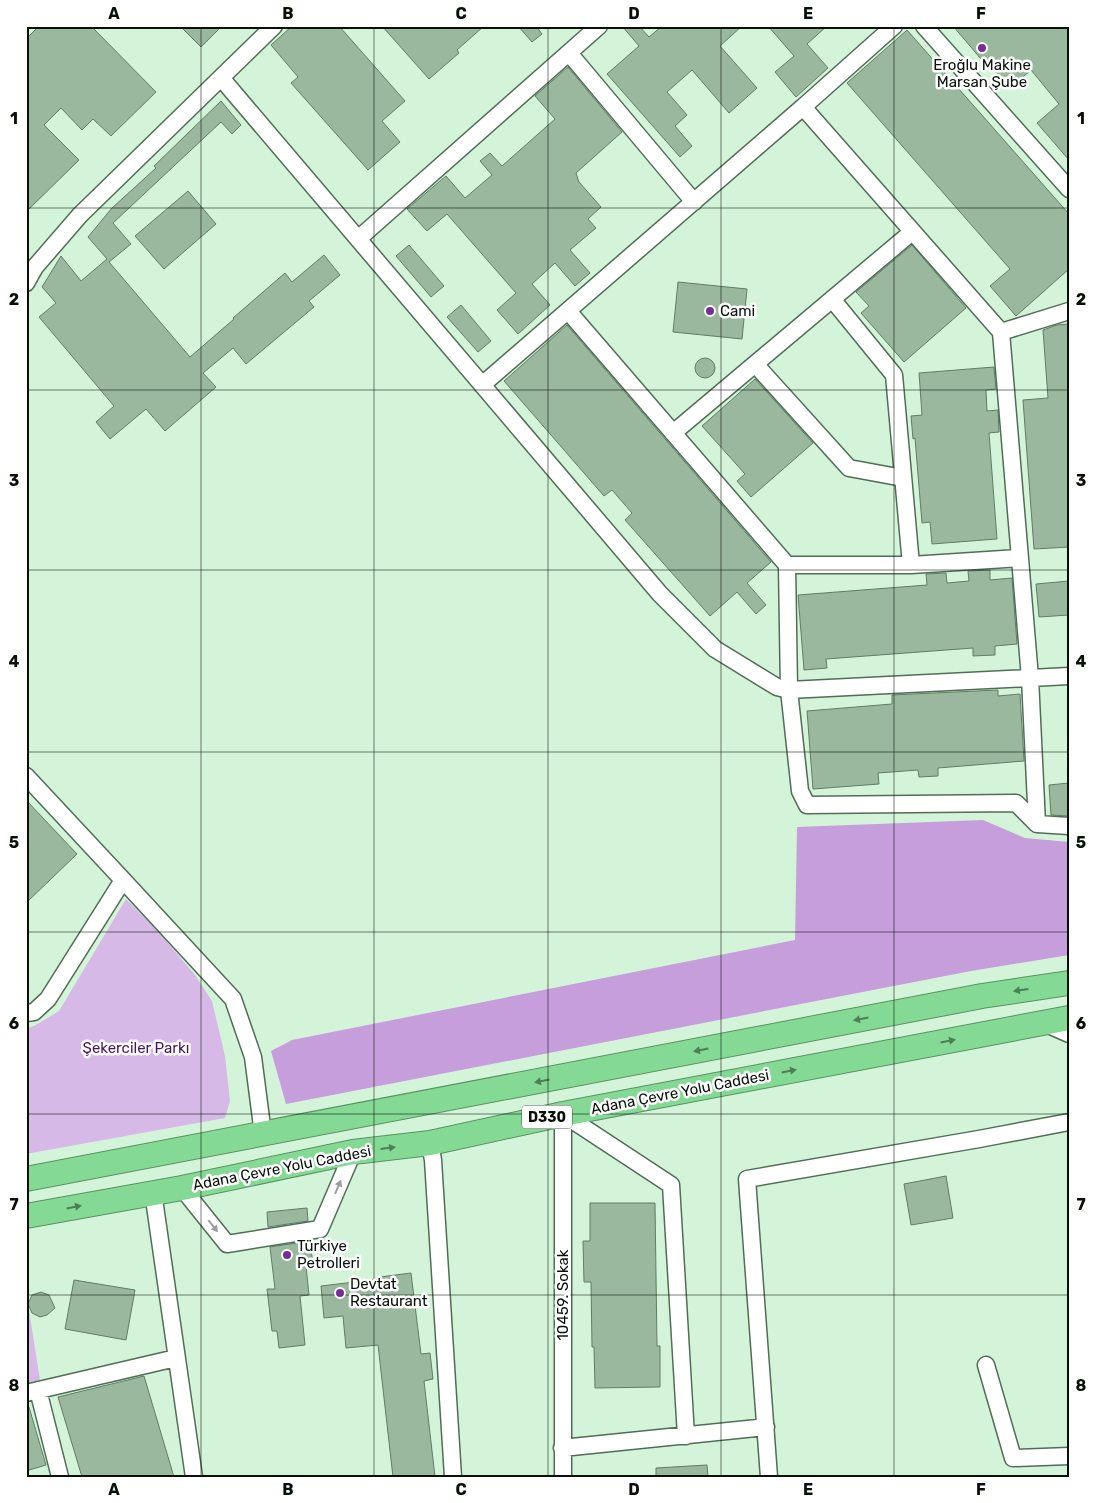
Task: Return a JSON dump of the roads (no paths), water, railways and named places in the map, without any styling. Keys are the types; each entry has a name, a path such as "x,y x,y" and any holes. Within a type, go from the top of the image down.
{"highway":[{"name":"D330","path":"26,1179 982,996 1069,983"},
{"name":"Adana Çevre Yolu Caddesi","path":"26,1216 182,1188 353,1152 430,1143 563,1114 1069,1018"}],"street":[{"path":"26,283 31,262 274,26"},
{"path":"358,238 599,26"},
{"path":"482,386 804,107 894,26"},
{"path":"924,26 1069,189"},
{"path":"569,53 694,202"},
{"path":"222,78 660,594 715,649 777,688 789,690 1069,676"},
{"path":"804,107 1001,332 1030,678 1036,824"},
{"path":"673,433 912,232"},
{"path":"832,299 894,375 911,565"},
{"path":"568,311 787,565 789,690 800,791 807,804 1016,803 1036,824 1069,826"},
{"path":"1001,332 1069,311"},
{"path":"755,364 850,468 903,478"},
{"path":"787,565 911,565 1020,558"},
{"path":"26,776 233,999 253,1057 264,1134"},
{"path":"26,1013 34,1012 48,999 123,880"},
{"path":"1044,1023 1069,1034"},
{"path":"563,1114 671,1185 686,1436"},
{"name":"10459. Sokak","path":"563,1114 563,1477"},
{"path":"769,1477 747,1179 979,1140 1069,1122"},
{"path":"430,1143 433,1160 453,1477"},
{"path":"182,1188 227,1244 320,1228 353,1152"},
{"path":"153,1192 194,1477"},
{"path":"60,1477 32,1392 176,1358"},
{"path":"986,1365 1013,1458 1069,1456"},
{"path":"562,1448 766,1427"}],"place":[{"name":"Eroğlu Makine Marsan Şube","path":"982,48"},
{"name":"Cami","path":"710,311"},
{"name":"Türkiye Petrolleri","path":"287,1255"},
{"name":"Devtat Restaurant","path":"340,1293"}],"park label":[{"name":"Şekerciler Parkı","path":"136,1048"}]}
